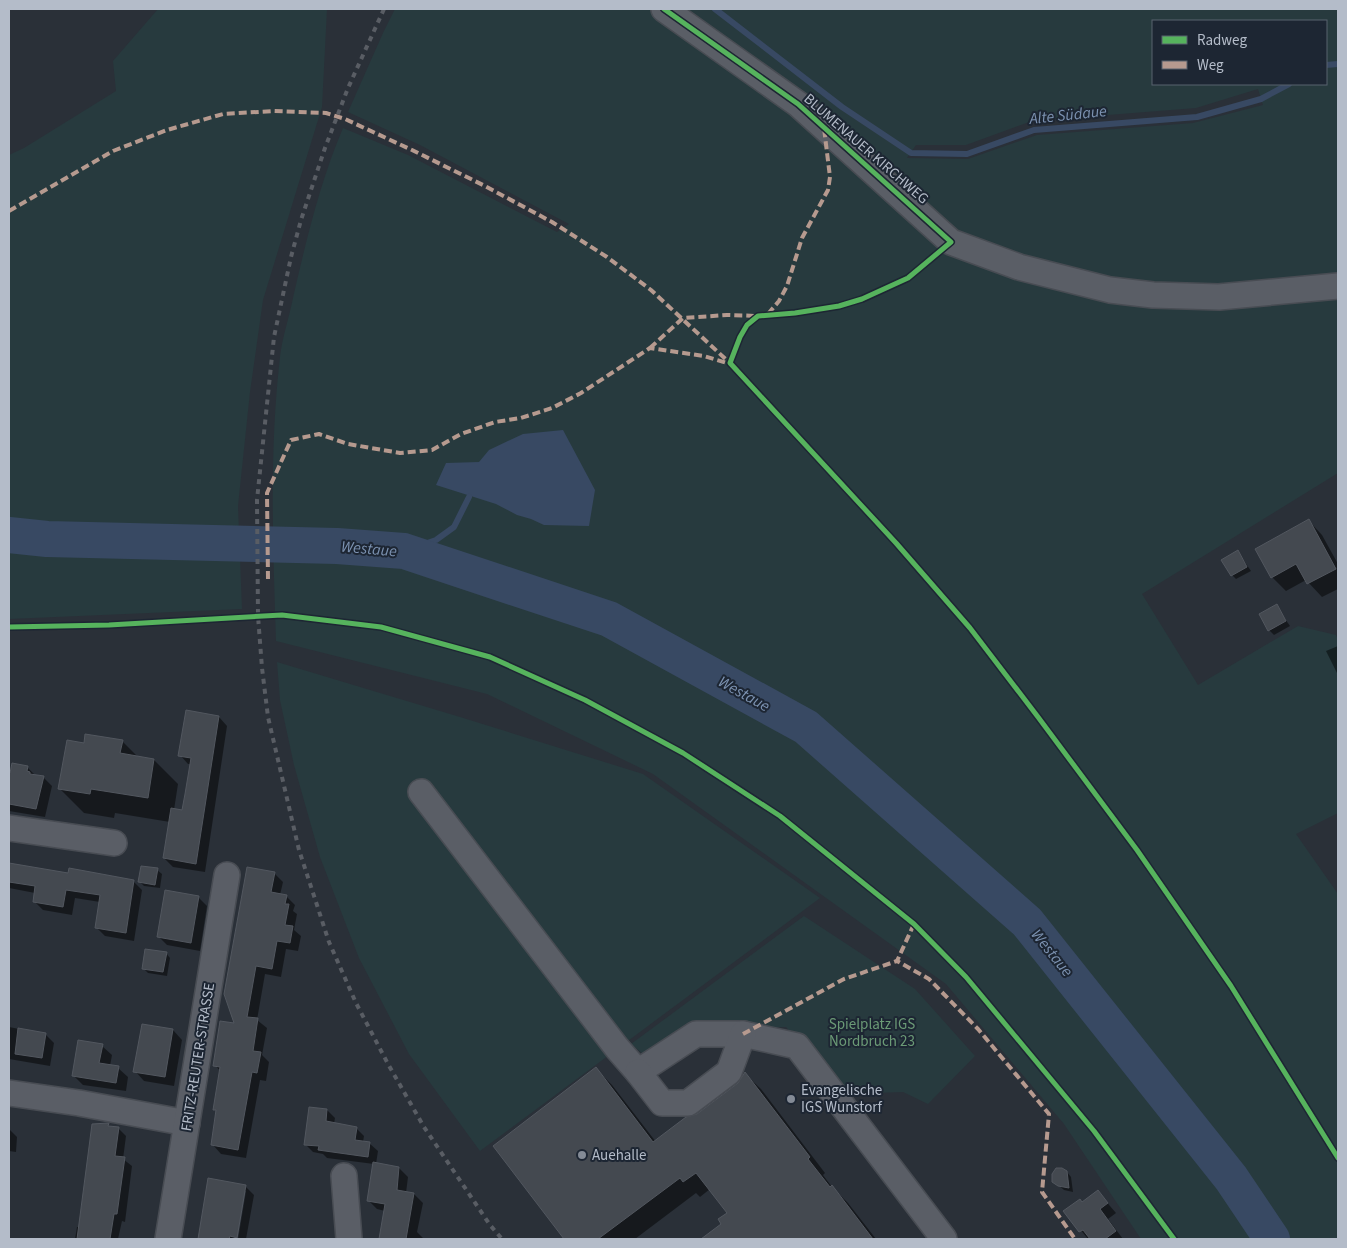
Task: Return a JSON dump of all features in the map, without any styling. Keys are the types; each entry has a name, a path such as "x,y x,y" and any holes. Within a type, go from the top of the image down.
{"street":[{"name":"BLUMENAUER KIRCHWEG","path":"664,9 798,104 951,242 1019,267 1110,290 1153,295 1219,297 1338,286"},
{"path":"421,792 611,1040 662,1102 688,1103 729,1072 743,1034"},
{"path":"9,828 114,843"},
{"name":"FRITZ-REUTER-STRASSE","path":"168,1239 227,874"},
{"path":"638,1072 696,1034 743,1034 796,1046 944,1239"},
{"path":"9,1093 79,1103 187,1123"},
{"path":"344,1176 349,1239"}],"green space":[{"path":"158,9 327,9 322,107 263,300 250,392 238,506 242,609 9,619 9,155 24,148 116,91 113,61"},
{"path":"395,9 1338,9 1338,279 1117,300 1338,295 1338,473 1142,594 1198,685 1298,626 1336,635 1338,640 1338,813 1296,834 1338,894 1338,1239 1141,1239 1064,1124 946,984 653,774 487,694 276,641 273,464 280,357 314,212 327,169 343,128 408,155 557,232 569,224 420,145 348,112","holes":["1258,89 1263,105 1193,123 1037,135 968,159 907,158 916,145 966,145 1032,121 1196,108"]},
{"path":"277,662 643,774 820,898 480,1151 409,1054 359,958 320,857 294,765 280,700"},
{"name":"Spielplatz IGS Nordbruch 23","path":"804,916 915,989 975,1056 928,1104 903,1092 846,1094 786,1027 745,1028 643,1054 631,1044"}],"water":[{"path":"563,430 595,490 589,526 544,525 517,515 496,504 436,485 446,463 479,462 489,450 523,434"}],"building":[{"path":"1309,519 1336,569 1307,584 1296,564 1271,578 1255,549"},
{"path":"1238,550 1247,567 1231,576 1221,560"},
{"path":"1277,604 1286,621 1268,631 1259,614"},
{"path":"186,710 219,716 196,864 163,858 171,808 182,810 191,758 178,756"},
{"path":"85,734 123,740 120,753 154,759 148,798 91,789 90,794 58,789 67,740 84,743"},
{"path":"12,763 28,766 27,771 30,774 44,776 36,809 9,804 9,773"},
{"path":"9,863 68,873 69,868 134,880 126,933 95,928 100,895 66,890 63,907 33,902 35,886 9,882"},
{"path":"141,866 158,868 155,885 138,882"},
{"path":"247,867 275,872 271,892 287,895 285,904 289,904 285,925 293,926 290,943 277,941 272,969 256,966 247,1017 258,1018 253,1051 261,1052 257,1073 252,1072 238,1150 211,1145 216,1110 213,1110 220,1067 213,1066 220,1021 234,1023 224,994"},
{"path":"165,890 199,896 191,943 157,937"},
{"path":"145,949 167,952 163,972 142,969"},
{"path":"142,1024 173,1029 165,1077 133,1072"},
{"path":"18,1028 46,1033 42,1058 15,1054"},
{"path":"78,1040 103,1044 99,1063 119,1066 116,1083 72,1076"},
{"path":"596,1067 653,1142 686,1117 697,1114 738,1083 745,1072 810,1157 808,1159 830,1187 832,1185 873,1239 701,1239 721,1224 718,1219 727,1213 696,1173 683,1182 680,1178 598,1239 564,1239 493,1146"},
{"path":"309,1107 327,1109 326,1121 357,1127 355,1140 370,1142 368,1157 318,1150 319,1146 304,1145"},
{"path":"109,1123 108,1126 119,1127 115,1156 125,1157 117,1214 114,1214 110,1239 77,1239 92,1124"},
{"path":"373,1162 399,1167 397,1190 414,1193 406,1239 379,1239 385,1204 367,1201"},
{"path":"1056,1168 1062,1168 1067,1171 1069,1188 1058,1186 1052,1182 1052,1174"},
{"path":"208,1178 246,1185 237,1238 230,1236 229,1239 198,1239"},
{"path":"1098,1190 1108,1203 1100,1209 1116,1231 1105,1239 1090,1239 1083,1230 1079,1232 1063,1211 1080,1199 1082,1202"}],"waterway":[{"name":"Alte Südaue","path":"715,9 842,107 911,153 967,154 1034,130 1197,117 1261,99 1287,85"},
{"name":"Alte Südaue","path":"1327,65 1338,64"},
{"path":"404,551 436,540 454,527 469,497"},
{"name":"Westaue","path":"9,535 47,539 337,546 404,551 609,619 806,727 1027,922 1231,1178 1272,1239"}],"railway":[{"path":"384,9 348,88 325,148 291,257 274,337 257,500 258,616 262,668 268,717 299,850 329,942 356,1003 424,1127 490,1225 502,1239"}],"marked path":[{"path":"9,211 113,151 167,130 223,114 274,111 326,113 345,119 412,150 552,222 607,257 651,290 732,365"},
{"path":"768,314 779,301 787,286 802,238 828,190 830,177 824,128"},
{"path":"650,348 683,318 727,315 758,316"},
{"path":"268,579 267,493 291,440 319,434 348,444 400,453 432,450 461,434 495,422 521,418 552,408 581,393 650,348 704,356 727,363"},
{"path":"914,924 897,961 929,979 978,1029 1049,1114 1042,1192 1075,1239"},
{"path":"743,1034 844,979 897,961"}],"cycle path":[{"path":"664,9 798,104 951,242 908,278 862,299 839,306 795,313 758,316 747,325 730,363 896,543 970,628 1137,850 1231,986 1338,1158"},
{"path":"9,627 109,625 282,615 381,627 490,657 585,700 683,753 780,816 914,924 966,977 1094,1131 1174,1239"}],"place":[{"name":"Evangelische IGS Wunstorf","path":"791,1099"},
{"name":"Auehalle","path":"582,1155"}]}
